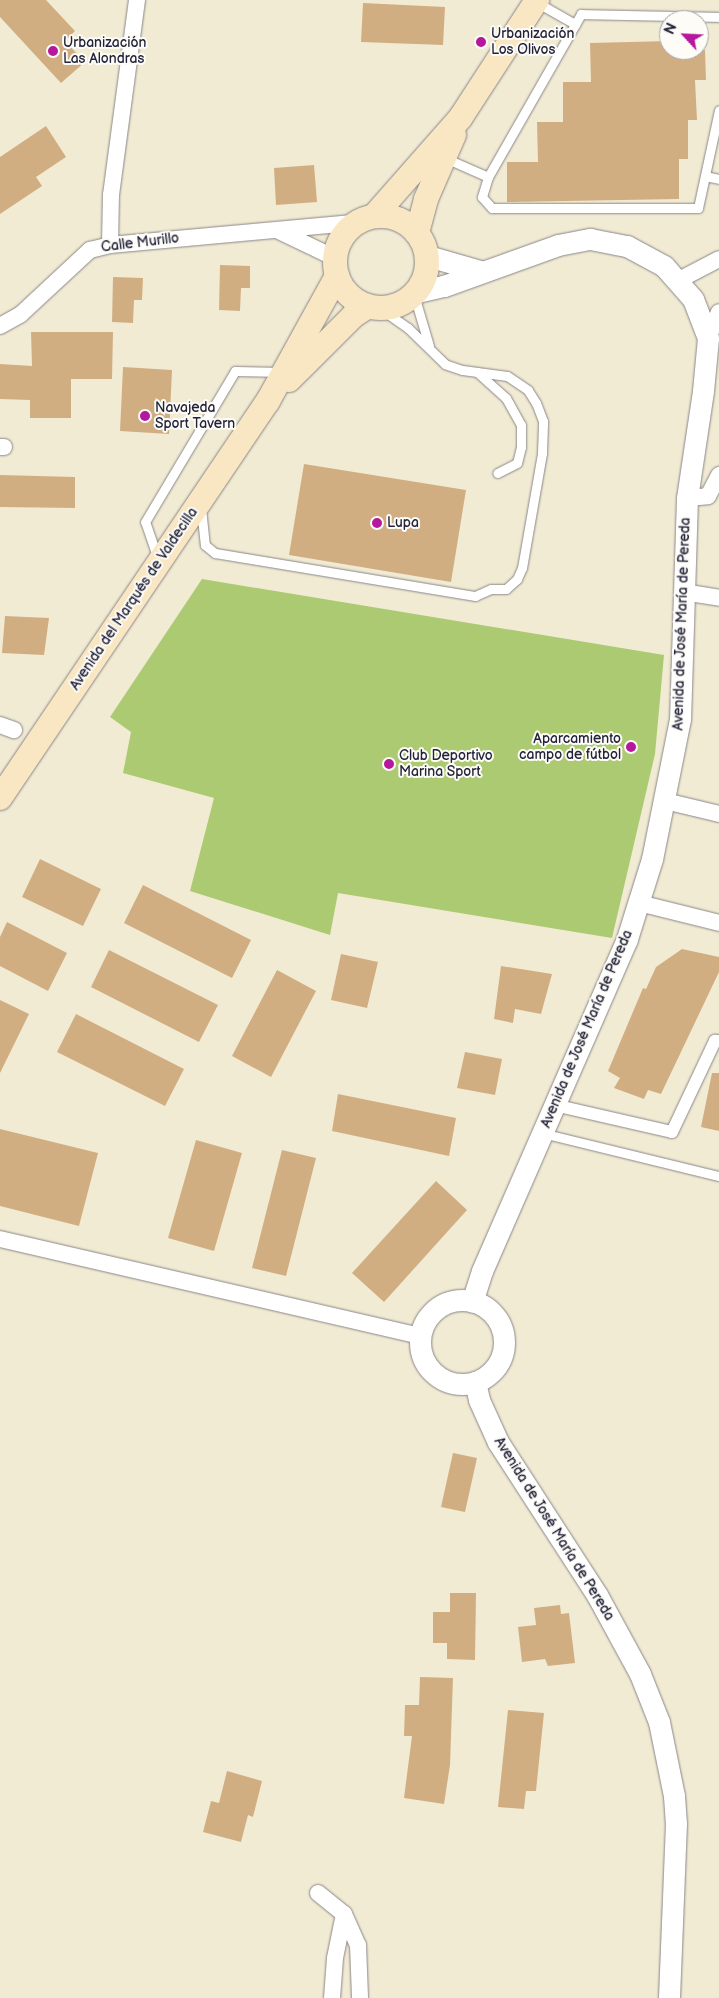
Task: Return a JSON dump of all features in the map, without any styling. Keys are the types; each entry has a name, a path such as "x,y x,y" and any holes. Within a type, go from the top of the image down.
{"main road":[{"path":"417,233 426,199 461,118 536,1"},
{"path":"364,219 398,220 417,233 428,256 423,282 416,294 399,306 374,308 351,298 336,267 340,238 364,219 461,118"},
{"name":"Avenida del Marqués de Valdecilla","path":"0,798 268,401 286,372 336,267"},
{"name":"Avenida del Marqués de Valdecilla","path":"268,401 353,316 374,308"}],"street":[{"path":"110,245 111,195 137,0"},
{"name":"Calle Murillo","path":"0,326 20,315 90,250 110,245 279,231 314,224 364,219"},
{"path":"279,231 336,267"},
{"name":"Avenida de José María de Pereda","path":"416,294 558,245 590,239 627,246 664,266 697,308 708,338 687,498 680,719 665,801 639,903 606,990 542,1133 472,1301"},
{"path":"428,256 483,272"},
{"path":"677,281 719,259"},
{"path":"697,308 719,305"},
{"path":"708,338 719,312"},
{"path":"687,498 708,496 719,475"},
{"path":"683,592 719,598"},
{"path":"665,801 719,814"},
{"path":"639,903 719,922"},
{"path":"554,1106 672,1132 715,1041 719,1041"},
{"path":"0,1239 420,1336"},
{"path":"472,1301 495,1315 504,1340 496,1366 475,1382 461,1384 435,1375 420,1350 420,1336 434,1311 445,1303 472,1301"},
{"name":"Avenida de José María de Pereda","path":"475,1382 479,1400 498,1442 597,1595 640,1674 659,1722 676,1823 669,1998"},
{"path":"318,1894 344,1914 358,1945 360,1998"},
{"path":"332,1998 335,1958 344,1914"}],"lane":[{"path":"536,1 575,24"},
{"path":"719,18 581,14 488,177 482,197 492,208 698,208 719,110"},
{"path":"444,158 488,177"},
{"path":"705,176 719,179"},
{"path":"416,294 429,346"},
{"path":"200,500 205,545 215,554 475,596 491,588 506,589 517,578 522,568 542,453 543,421 528,390 507,376 477,372 444,364 429,346 374,308"},
{"path":"160,562 145,522 235,372 286,372"},
{"path":"477,372 506,398 521,424 521,447 517,463 497,473"},
{"path":"542,1133 719,1176"}],"green space":[{"name":"Club Deportivo Marina Sport","path":"202,579 664,655 655,754 612,938 338,893 330,935 190,891 214,798 123,773 131,732 110,717"}],"building":[{"name":"Urbanización Las Alondras","path":"0,0 46,0 75,31 65,41 85,62 61,83 0,17"},
{"path":"363,3 445,7 443,45 361,42"},
{"path":"659,41 659,60 705,60 706,80 695,80 697,120 688,120 688,159 679,159 679,199 507,202 507,162 538,162 537,122 563,122 563,82 591,82 590,43"},
{"path":"46,126 66,157 36,177 42,186 0,214 0,157"},
{"path":"314,165 317,202 276,205 274,168"},
{"path":"220,265 250,266 250,288 241,288 240,311 219,310"},
{"path":"113,277 143,278 142,300 134,300 133,323 112,322"},
{"path":"31,332 113,332 112,379 71,379 71,418 30,418 30,400 0,399 0,364 32,366"},
{"name":"Navajeda Sport Tavern","path":"123,367 172,370 169,434 120,431"},
{"name":"Lupa","path":"304,464 466,490 451,582 289,555"},
{"path":"0,475 75,477 75,508 0,507"},
{"path":"5,616 49,618 44,655 2,653"},
{"path":"40,859 101,889 83,926 22,897"},
{"path":"143,885 251,940 232,978 124,923"},
{"path":"7,922 67,953 48,991 0,966 0,937"},
{"path":"682,949 719,957 719,972 661,1094 648,1090 644,1099 614,1088 620,1078 608,1071 643,988 646,989 656,967"},
{"path":"109,950 218,1005 199,1042 91,987"},
{"path":"341,954 378,962 367,1008 331,1000"},
{"path":"501,966 552,974 541,1014 515,1009 513,1023 494,1019"},
{"path":"277,970 316,991 271,1077 232,1056"},
{"path":"0,1000 29,1014 0,1073"},
{"path":"76,1014 184,1069 165,1106 57,1052"},
{"path":"465,1052 502,1059 495,1095 457,1088"},
{"path":"712,1073 719,1073 719,1131 701,1127"},
{"path":"338,1094 456,1118 449,1156 332,1131"},
{"path":"0,1129 98,1153 79,1226 0,1206"},
{"path":"196,1140 242,1153 214,1251 168,1238"},
{"path":"282,1150 316,1158 286,1276 252,1268"},
{"path":"436,1181 467,1210 384,1302 352,1273"},
{"path":"453,1453 477,1458 465,1512 441,1507"},
{"path":"450,1593 476,1593 475,1660 447,1659 447,1643 433,1643 433,1612 450,1612"},
{"path":"560,1605 561,1614 569,1613 575,1663 548,1666 545,1659 522,1662 518,1627 536,1625 534,1608"},
{"path":"420,1677 453,1678 450,1765 444,1804 404,1798 412,1736 404,1736 405,1705 419,1705"},
{"path":"508,1710 544,1713 536,1791 526,1791 524,1809 498,1807"},
{"path":"227,1771 262,1781 253,1817 248,1815 241,1842 203,1832 211,1801 219,1803"}],"place":[{"name":"Urbanización Los Olivos","path":"481,42"},
{"name":"Urbanización Las Alondras","path":"53,51"},
{"name":"Navajeda Sport Tavern","path":"145,416"},
{"name":"Lupa","path":"377,523"},
{"name":"Aparcamiento campo de fútbol","path":"631,747"},
{"name":"Club Deportivo Marina Sport","path":"389,764"}]}
